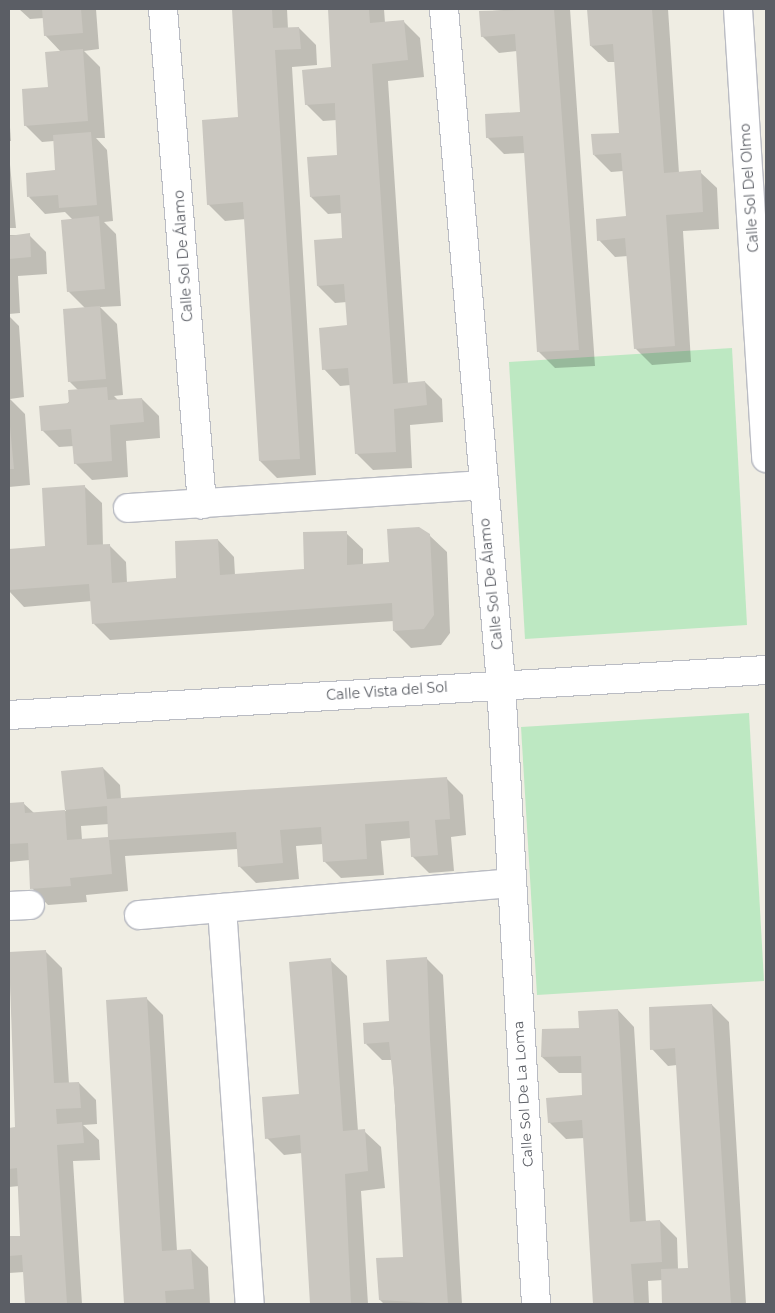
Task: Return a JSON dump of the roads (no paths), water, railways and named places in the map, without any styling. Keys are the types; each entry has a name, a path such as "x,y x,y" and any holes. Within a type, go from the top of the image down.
{"street":[{"name":"Calle Sol De Álamo","path":"163,9 202,504"},
{"name":"Calle Sol De Álamo","path":"444,9 481,484 501,684"},
{"name":"Calle Sol Del Olmo","path":"738,9 766,458"},
{"path":"128,508 481,484"},
{"name":"Calle Vista del Sol","path":"9,715 501,684 766,670"},
{"name":"Calle Sol De La Loma","path":"501,684 509,883 536,1304"},
{"path":"139,915 509,883"},
{"path":"222,908 250,1304"}]}
